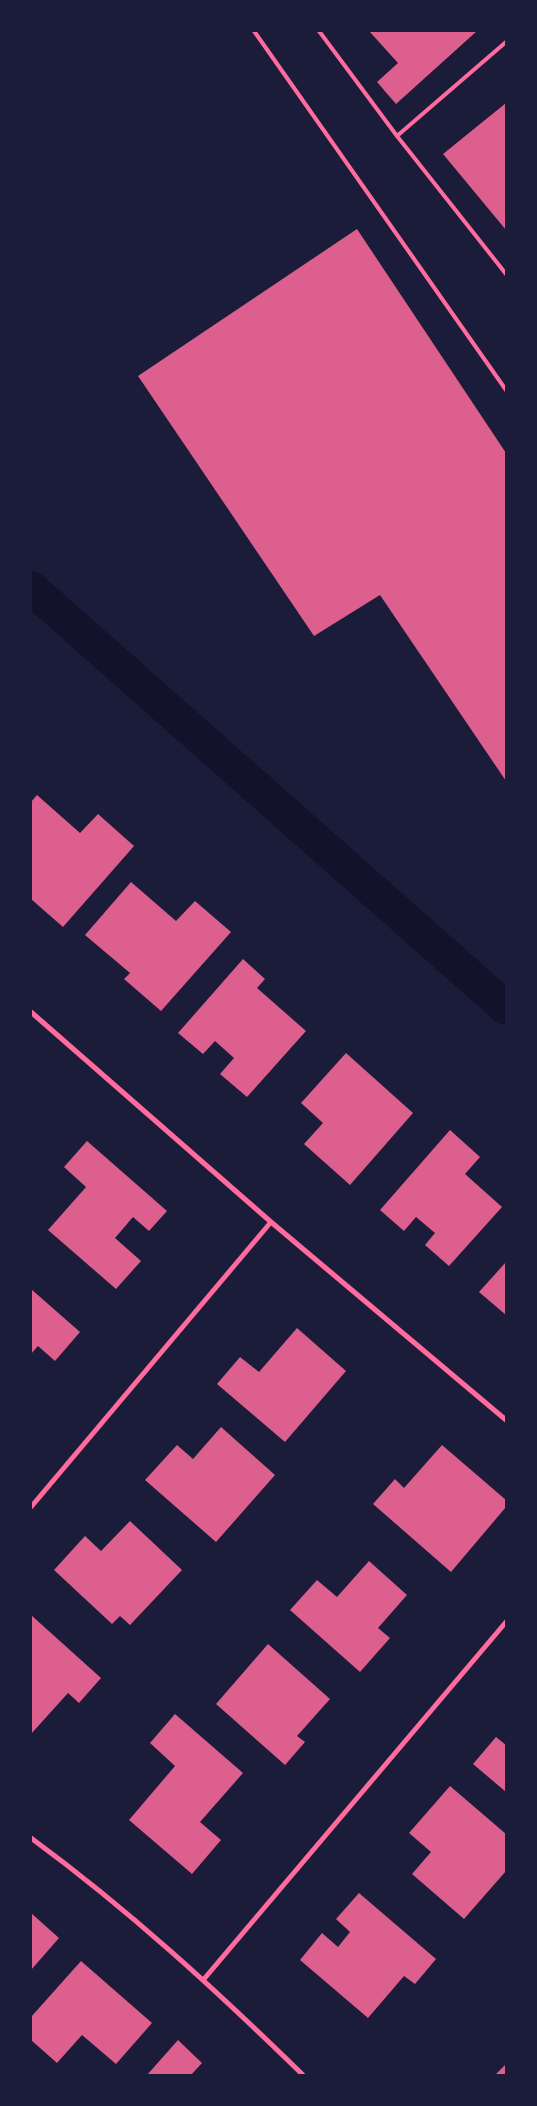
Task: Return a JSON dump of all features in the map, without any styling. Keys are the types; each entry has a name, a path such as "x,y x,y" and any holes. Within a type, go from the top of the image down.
{"street":[{"path":"31,1012 271,1222 506,1420"},
{"path":"31,1506 271,1222"},
{"path":"204,1979 506,1622"},
{"path":"31,1838 77,1871 204,1979 302,2075"}],"lane":[{"path":"254,31 506,390"},
{"path":"319,31 396,136 506,274"},
{"path":"396,136 506,42"}],"building":[{"path":"369,31 477,31 396,104 377,82 398,63"},
{"path":"506,103 506,230 443,154"},
{"path":"357,229 506,453 506,781 380,595 314,636 138,376"},
{"path":"37,795 80,833 98,814 134,846 63,927 31,899 31,802"},
{"path":"131,882 176,921 195,901 231,932 161,1011 124,979 130,973 85,935"},
{"path":"243,959 265,979 257,988 306,1031 247,1097 220,1074 234,1058 215,1041 203,1054 178,1033"},
{"path":"346,1053 413,1113 350,1185 304,1144 323,1123 301,1103"},
{"path":"450,1130 480,1157 465,1174 502,1207 449,1266 425,1245 435,1233 416,1217 404,1231 380,1210"},
{"path":"87,1141 167,1211 149,1231 133,1217 115,1238 141,1261 116,1289 48,1230 86,1187 64,1167"},
{"path":"506,1262 506,1315 479,1292"},
{"path":"31,1289 80,1332 55,1361 38,1346 31,1354"},
{"path":"297,1328 346,1371 285,1442 217,1384 240,1357 259,1372"},
{"path":"221,1427 275,1475 216,1542 145,1480 177,1445 193,1459"},
{"path":"442,1445 506,1500 506,1507 451,1572 373,1504 395,1479 404,1488"},
{"path":"130,1521 182,1570 130,1625 120,1616 112,1624 54,1570 85,1536 101,1551"},
{"path":"369,1561 407,1595 378,1628 390,1638 360,1672 290,1610 317,1580 337,1597"},
{"path":"31,1615 101,1678 79,1703 68,1693 31,1734"},
{"path":"268,1644 330,1699 297,1736 305,1742 285,1765 216,1704"},
{"path":"175,1714 243,1773 200,1822 221,1840 192,1874 129,1820 175,1766 150,1743"},
{"path":"496,1737 506,1745 506,1792 473,1764"},
{"path":"450,1786 506,1834 506,1871 464,1919 412,1874 431,1852 409,1833"},
{"path":"359,1893 436,1959 415,1984 404,1976 368,2018 300,1960 322,1933 338,1947 350,1932 336,1919"},
{"path":"31,1913 59,1938 31,1970"},
{"path":"81,1961 152,2023 116,2064 82,2035 57,2063 31,2040 31,2017"},
{"path":"178,2040 202,2063 191,2075 147,2075"},
{"path":"506,2064 506,2075 495,2075"}],"waterway":[{"path":"31,588 506,1008"}]}
